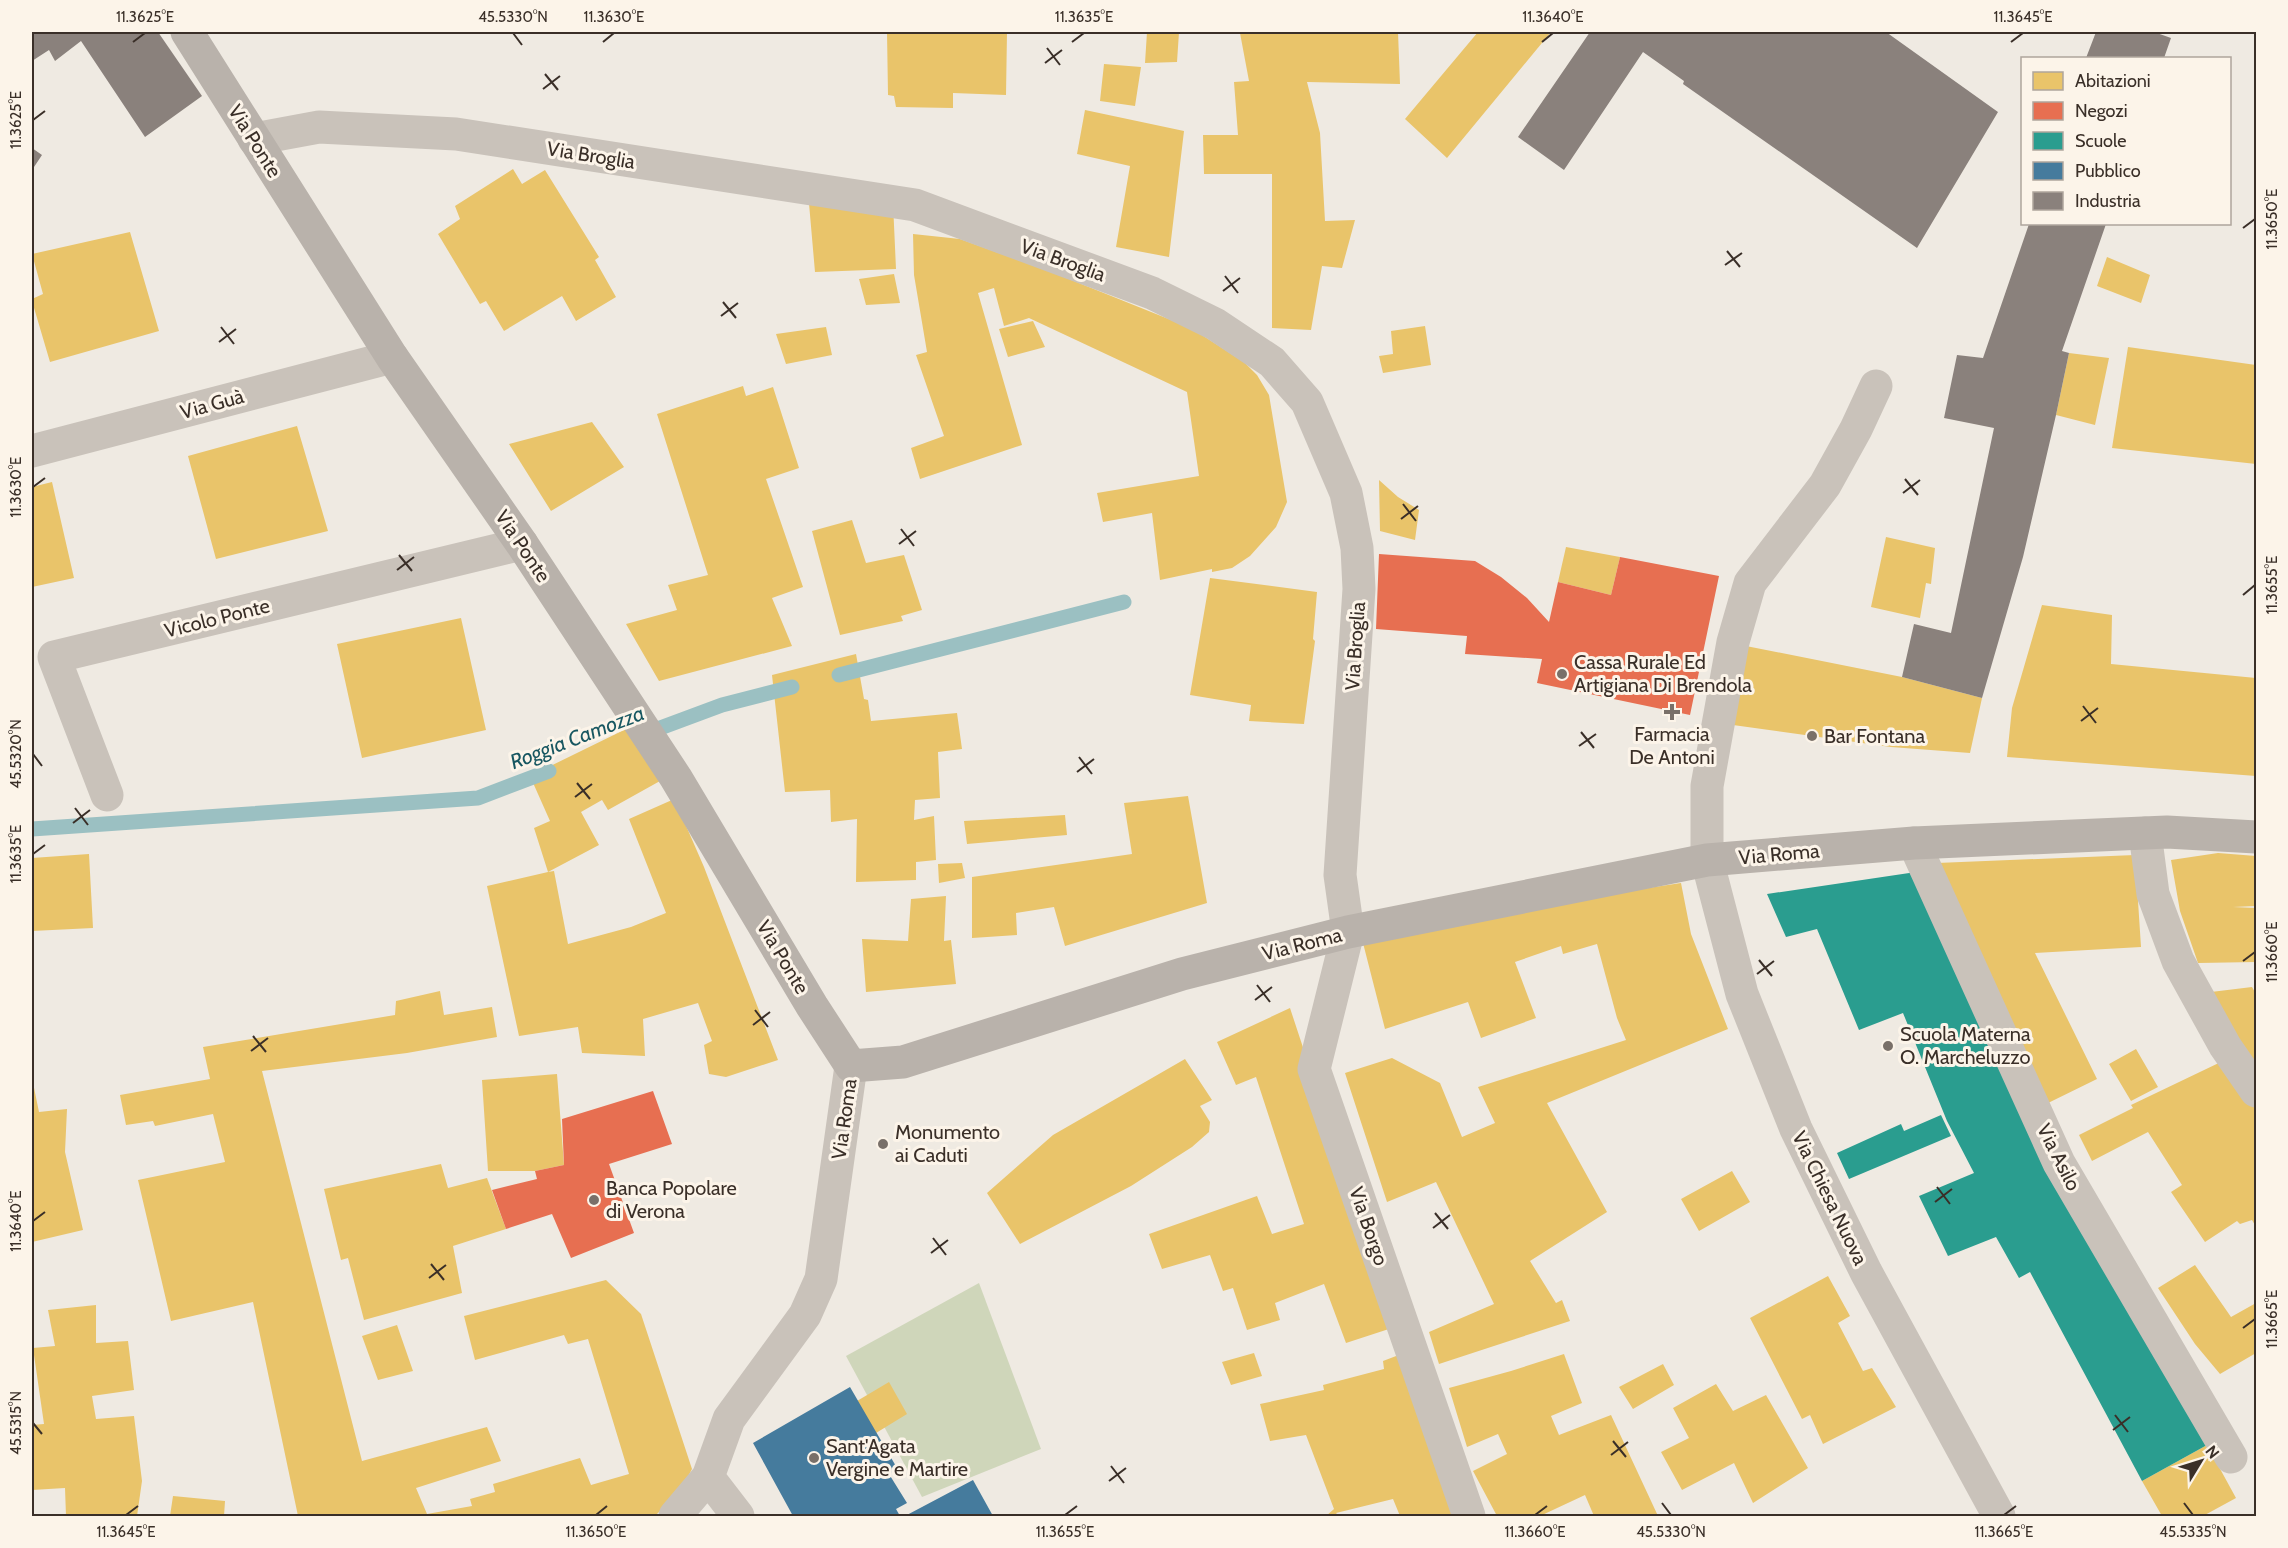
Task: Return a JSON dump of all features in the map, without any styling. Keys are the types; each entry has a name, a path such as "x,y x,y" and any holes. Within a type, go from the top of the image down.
{"street":[{"name":"Via Ponte","path":"187,32 393,357 522,544 676,778 812,1006 851,1066"},
{"name":"Via Broglia","path":"254,139 320,127 456,134 915,205 1152,293 1215,324 1272,362 1307,402 1346,493 1357,548 1359,589 1340,875 1348,932"},
{"name":"Via Guà","path":"32,451 393,357"},
{"name":"Via Chiesa Nuova","path":"1876,386 1856,429 1825,484 1750,583 1733,642 1707,786 1707,860 1742,994 1796,1129 1866,1272 1999,1516"},
{"name":"Vicolo Ponte","path":"107,795 54,657 522,544"},
{"name":"Via Roma","path":"675,1516 708,1477 729,1419 805,1315 821,1279 851,1066 903,1062 1182,974 1348,932 1707,860 1914,843 2167,832 2256,837"},
{"path":"2145,833 2153,894 2178,961 2225,1046 2256,1091"},
{"name":"Via Asilo","path":"1914,843 2059,1163 2231,1457"},
{"name":"Via Borgo","path":"1348,932 1314,1069 1469,1516"},
{"path":"708,1477 738,1516"}],"green space":[{"path":"979,1283 1041,1449 922,1497 846,1356"}],"building: Abitazioni":[{"path":"887,32 1007,32 1006,95 953,93 953,108 896,107 894,96 888,95"},
{"path":"1147,32 1179,32 1177,62 1145,63"},
{"path":"1207,32 1398,32 1400,84 1307,82 1320,133 1325,221 1355,220 1342,268 1322,266 1311,330 1272,328 1272,174 1204,174 1203,135 1238,135 1234,82 1249,81 1240,33 1207,34"},
{"path":"1478,32 1551,32 1447,158 1405,119"},
{"path":"1104,64 1141,67 1135,106 1100,101"},
{"path":"1085,110 1184,131 1169,257 1116,247 1130,166 1077,154"},
{"path":"513,169 522,184 545,170 599,257 595,260 616,297 576,321 562,296 504,331 486,301 480,304 438,234 460,219 455,206"},
{"path":"808,192 893,203 896,269 815,272"},
{"path":"130,232 159,331 50,362 32,301 43,294 32,254"},
{"path":"913,234 960,239 1049,271 1191,328 1244,362 1257,375 1269,395 1287,502 1276,527 1250,556 1232,568 1212,572 1212,569 1160,580 1152,513 1103,522 1097,493 1199,476 1187,392 1029,318 1004,326 994,288 978,293 1022,445 920,479 911,448 944,436 916,355 927,352 914,275"},
{"path":"2107,257 2150,275 2141,303 2097,286"},
{"path":"894,274 900,303 866,305 859,279"},
{"path":"1033,321 1045,347 1008,357 999,329"},
{"path":"1425,326 1431,365 1383,373 1379,356 1393,354 1391,331"},
{"path":"826,327 832,355 786,364 776,334"},
{"path":"2128,347 2256,365 2256,464 2112,448"},
{"path":"2069,353 2109,358 2095,425 2056,415"},
{"path":"743,386 746,396 773,387 799,468 766,479 803,587 772,598 792,646 659,681 626,624 677,610 668,585 708,575 657,414"},
{"path":"592,422 624,467 551,511 509,444"},
{"path":"297,426 328,531 216,559 188,456"},
{"path":"1379,480 1398,497 1419,510 1415,540 1380,531"},
{"path":"52,482 74,578 32,587 32,487"},
{"path":"852,520 866,563 904,555 922,610 901,616 903,621 840,635 812,531"},
{"path":"1886,537 1935,548 1931,584 1926,583 1920,618 1871,607"},
{"path":"1566,547 1620,557 1611,595 1558,582"},
{"path":"1210,578 1317,592 1313,639 1315,641 1304,724 1249,721 1251,705 1190,695"},
{"path":"2042,605 2112,615 2111,664 2256,678 2256,776 2007,757 2012,708"},
{"path":"461,618 486,730 362,758 337,644"},
{"path":"1746,646 1902,677 1982,698 1970,753 1891,747 1733,725"},
{"path":"856,654 864,699 868,700 871,721 957,713 962,749 938,752 940,798 915,800 914,820 934,816 936,860 916,862 916,880 856,882 857,819 831,822 830,790 785,792 772,675"},
{"path":"628,728 660,781 608,810 602,800 581,812 599,845 548,872 534,828 550,821 530,776"},
{"path":"1188,796 1207,903 1065,946 1054,907 1016,913 1017,935 972,938 972,877 1132,854 1124,803"},
{"path":"672,800 704,867 778,1060 726,1077 709,1074 704,1045 712,1041 698,1003 643,1019 645,1056 582,1053 578,1027 519,1036 487,886 554,871 568,944 631,927 666,913 629,819"},
{"path":"1065,815 1067,835 967,844 964,821"},
{"path":"2218,853 2256,856 2256,906 2233,907 2256,908 2256,962 2198,963 2180,911 2171,860"},
{"path":"89,854 93,928 32,931 32,858"},
{"path":"2135,855 2141,947 2035,953 2097,1079 2044,1105 1937,863"},
{"path":"962,863 965,878 939,883 938,864"},
{"path":"1681,883 1691,934 1728,1029 1547,1103 1607,1212 1530,1261 1556,1303 1562,1300 1570,1321 1439,1364 1429,1332 1494,1304 1436,1182 1387,1202 1345,1073 1392,1058 1440,1083 1462,1137 1495,1123 1478,1087 1626,1040 1617,1018 1597,944 1563,954 1561,946 1515,962 1536,1018 1481,1038 1468,1002 1385,1029 1363,943 1550,903"},
{"path":"946,896 944,941 951,940 956,984 866,992 862,939 908,941 911,899"},
{"path":"2252,987 2256,994 2256,1075 2211,992"},
{"path":"440,991 444,1015 492,1007 497,1037 407,1053 262,1071 362,1461 487,1427 501,1461 416,1488 427,1514 472,1506 470,1499 495,1492 493,1484 580,1458 591,1485 629,1474 588,1339 568,1344 564,1335 475,1360 464,1316 606,1280 641,1314 692,1469 681,1490 655,1516 298,1516 253,1302 171,1321 138,1180 225,1162 213,1114 155,1126 153,1121 126,1125 120,1095 210,1079 203,1047 395,1015 396,1001"},
{"path":"1290,1008 1395,1327 1346,1343 1324,1284 1275,1303 1280,1320 1247,1330 1233,1288 1223,1291 1210,1255 1162,1269 1149,1234 1257,1196 1272,1234 1304,1224 1256,1077 1236,1085 1217,1042"},
{"path":"2136,1049 2158,1087 2131,1101 2109,1064"},
{"path":"1185,1059 1212,1100 1200,1106 1210,1122 1209,1132 1192,1147 1131,1186 1020,1244 987,1193 1053,1135"},
{"path":"2225,1060 2256,1106 2256,1227 2252,1220 2240,1224 2237,1221 2205,1242 2171,1192 2182,1185 2148,1132 2092,1161 2079,1135 2133,1108 2131,1105"},
{"path":"557,1074 564,1165 535,1171 488,1171 482,1080"},
{"path":"32,1078 39,1112 67,1109 65,1152 83,1230 32,1242"},
{"path":"441,1164 448,1188 487,1178 506,1229 453,1246 462,1293 364,1320 348,1258 341,1260 324,1189"},
{"path":"1732,1171 1750,1202 1699,1231 1681,1199"},
{"path":"2195,1265 2231,1317 2256,1303 2256,1353 2220,1374 2195,1344 2158,1288"},
{"path":"1828,1276 1850,1316 1838,1323 1863,1371 1872,1368 1896,1407 1823,1444 1810,1415 1802,1419 1750,1318"},
{"path":"96,1305 96,1343 128,1341 134,1390 92,1396 96,1419 134,1416 142,1481 137,1516 66,1516 65,1488 32,1490 32,1425 44,1424 33,1348 55,1346 48,1310"},
{"path":"397,1325 413,1371 378,1380 362,1336"},
{"path":"1254,1353 1262,1376 1231,1385 1222,1362"},
{"path":"1404,1353 1462,1516 1400,1516 1393,1499 1336,1513 1339,1516 1326,1516 1334,1509 1306,1435 1270,1441 1260,1404 1324,1390 1323,1385 1384,1369 1383,1361"},
{"path":"1564,1354 1582,1403 1551,1416 1559,1435 1611,1415 1658,1516 1594,1516 1585,1495 1540,1516 1497,1516 1473,1471 1507,1454 1498,1434 1467,1447 1449,1388"},
{"path":"1663,1364 1674,1385 1633,1409 1619,1387"},
{"path":"889,1382 907,1414 876,1433 857,1401"},
{"path":"1716,1384 1733,1411 1766,1395 1808,1468 1753,1503 1734,1463 1682,1490 1661,1452 1689,1438 1673,1408"},
{"path":"2207,1445 2236,1498 2203,1516 2162,1516 2142,1481"},
{"path":"173,1496 225,1501 224,1516 170,1516"}],"building: Negozi":[{"path":"1379,554 1475,561 1501,577 1527,598 1549,622 1558,582 1611,595 1620,557 1719,576 1690,715 1537,683 1542,659 1465,654 1467,636 1376,629"},
{"path":"653,1091 672,1144 609,1164 634,1233 571,1258 552,1214 506,1229 492,1190 537,1179 535,1171 564,1165 562,1119"}],"building: Scuole":[{"path":"1916,872 2207,1445 2142,1481 2030,1272 2019,1278 1996,1237 1948,1256 1919,1196 1974,1173 1947,1121 1903,1013 1859,1030 1817,929 1786,937 1767,894"},
{"path":"1941,1115 1951,1136 1849,1179 1837,1153 1901,1124 1904,1131"}],"building: Pubblico":[{"name":"Sant'Agata Vergine e Martire","path":"850,1387 897,1468 889,1474 907,1503 896,1509 900,1516 793,1516 753,1443"},
{"path":"973,1480 993,1516 905,1516"}],"building: Industria":[{"path":"32,32 158,32 202,96 145,137 81,41 55,61 49,50 32,61"},
{"path":"1590,32 1886,32 1998,112 1917,248 1683,84 1684,81 1643,52 1564,170 1518,137"},
{"path":"2096,32 2154,32 2171,38 2164,57 2086,57"},
{"path":"32,148 42,155 32,170"},
{"path":"2029,225 2106,225 2062,351 2069,353 2056,415 2023,557 1982,698 1902,677 1914,624 1951,633 1994,428 1944,418 1957,355 1983,358"}],"waterway":[{"name":"Roggia Camozza","path":"839,675 1124,602"},
{"name":"Roggia Camozza","path":"644,734 722,705 792,687"},
{"name":"Roggia Camozza","path":"32,829 478,798 549,771"}],"place":[{"name":"Cassa Rurale Ed Artigiana Di Brendola","path":"1562,674"},
{"name":"Farmacia De Antoni","path":"1672,712"},
{"name":"Bar Fontana","path":"1812,736"},
{"name":"Scuola Materna O. Marcheluzzo","path":"1888,1046"},
{"name":"Monumento ai Caduti","path":"883,1144"},
{"name":"Banca Popolare di Verona","path":"594,1200"},
{"name":"Sant'Agata Vergine e Martire","path":"814,1458"}]}
